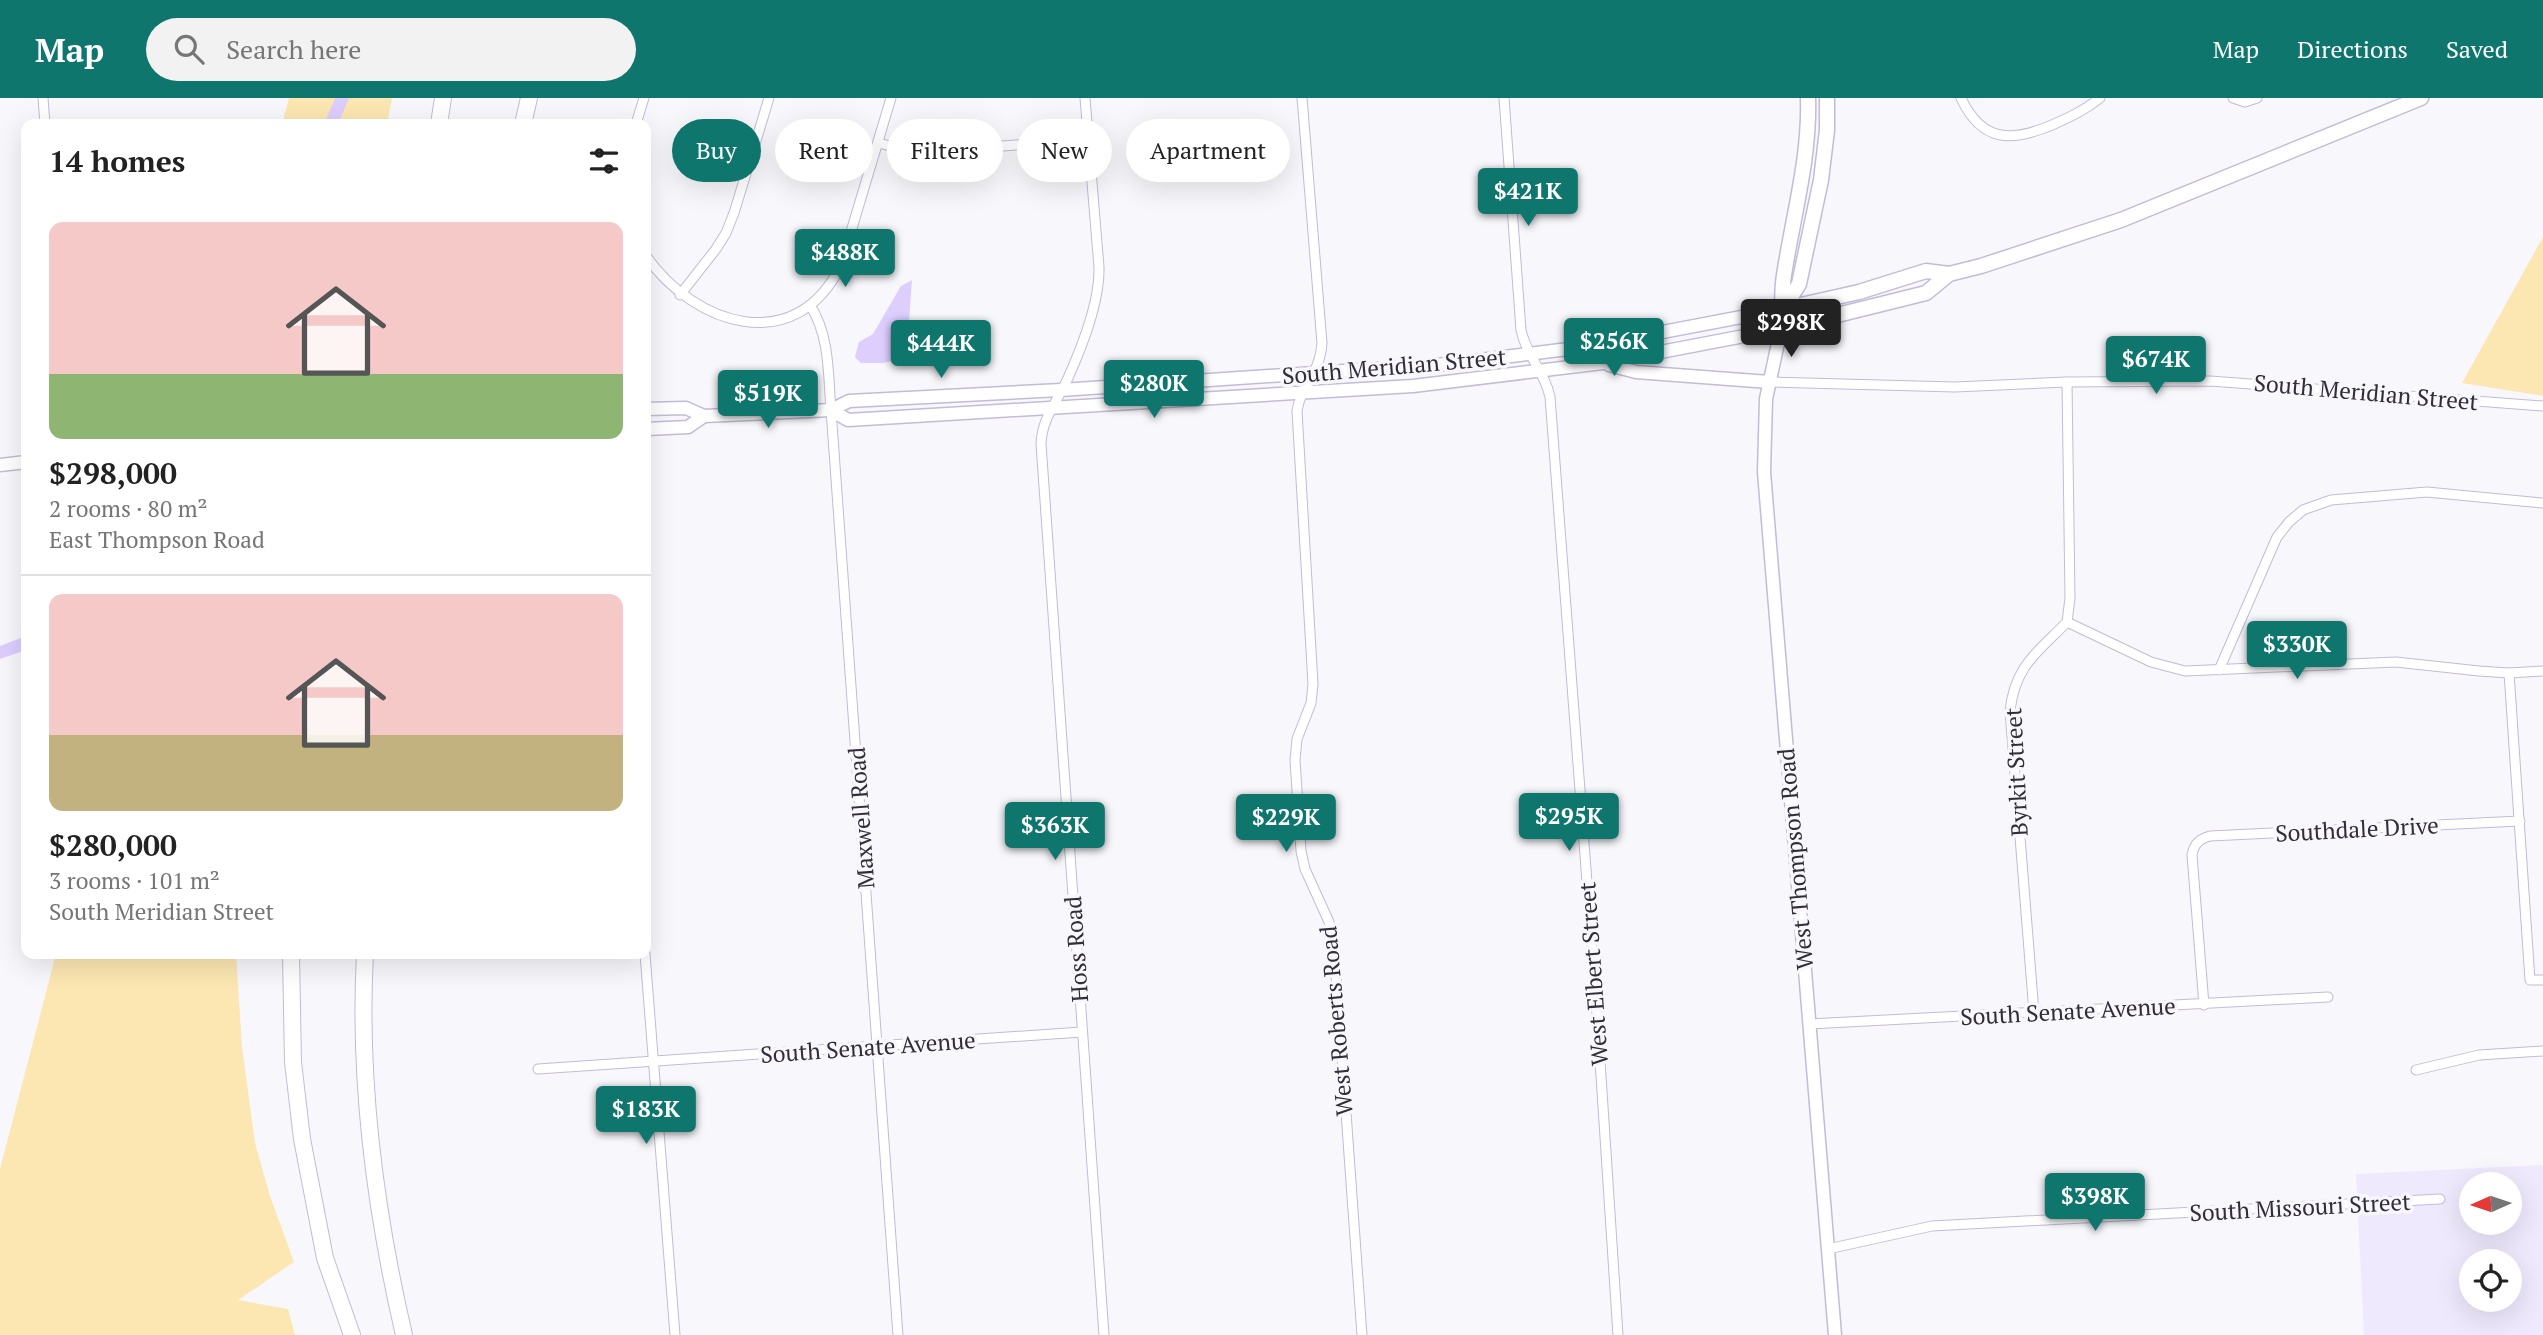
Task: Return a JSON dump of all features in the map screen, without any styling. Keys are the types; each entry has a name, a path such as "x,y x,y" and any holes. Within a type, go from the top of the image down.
{"highway":[{"path":"440,119 443,98"},
{"path":"524,119 528,98"},
{"path":"291,959 293,1062 302,1139 325,1258 352,1335"},
{"path":"365,959 364,1038 370,1142 383,1233 404,1335"}],"main road":[{"path":"1781,329 1784,278 1804,169 1808,98"},
{"path":"1783,309 1799,284 1821,180 1827,130 1827,98"},
{"name":"South Meridian Street","path":"831,410 848,420 1312,378 1535,364 1603,363 1781,329 1926,293 1949,274 2058,242 2121,220 2421,98"},
{"name":"South Meridian Street","path":"651,409 686,408 704,416 831,410 849,401 1056,400 1302,394 1413,386 1535,364 1638,338 1859,292 1926,271 1949,274"},
{"name":"West Thompson Road","path":"1781,329 1769,382 1764,427 1764,472 1835,1335"},
{"name":"South Meridian Street","path":"1603,363 1636,372 1769,382"},
{"name":"South Meridian Street","path":"651,429 688,427 704,416"},
{"path":"0,465 21,463"}],"street":[{"path":"43,98 44,119"},
{"path":"638,119 644,98"},
{"path":"680,295 726,233 769,98"},
{"path":"651,264 680,295 726,319 750,323 780,319 810,304 830,284 841,265 891,98"},
{"name":"Hoss Road","path":"1085,98 1087,119"},
{"path":"1302,98 1322,343 1321,355 1312,378"},
{"name":"West Elbert Street","path":"1504,98 1521,330 1550,397 1596,1000 1618,1335"},
{"path":"1963,101 1975,121 1986,130 2015,137 2033,133 2072,116 2101,98"},
{"path":"2233,98 2245,102 2257,98"},
{"path":"879,143 905,150 932,152 1017,145"},
{"name":"Hoss Road","path":"1092,182 1099,267 1098,287 1069,376 1043,426 1041,444 1104,1335"},
{"name":"Maxwell Road","path":"810,304 825,343 831,410 898,1335"},
{"name":"West Roberts Road","path":"1312,378 1302,394 1297,411 1313,684 1311,703 1297,739 1295,765 1304,865 1329,922 1334,946 1362,1335"},
{"name":"South Meridian Street","path":"1769,382 1924,387 2067,382 2240,382 2543,406"},
{"path":"2067,382 2070,598 2067,622 2160,666 2191,671 2396,662 2510,673 2543,671"},
{"path":"2219,670 2277,537 2289,522 2304,510 2331,500 2427,492 2543,503"},
{"name":"Byrkit Street","path":"2034,1013 2010,711 2013,692 2022,669 2034,653 2067,622"},
{"path":"2510,673 2530,980 2543,980"},
{"name":"Southdale Drive","path":"2204,1005 2192,855 2196,844 2210,836 2520,821"},
{"path":"645,959 675,1335"},
{"name":"South Senate Avenue","path":"1809,1024 2328,997"},
{"name":"South Senate Avenue","path":"538,1069 1082,1032"},
{"path":"2416,1070 2479,1055 2543,1051"},
{"name":"South Missouri Street","path":"1828,1249 1932,1226 2440,1199"}],"shaded area":[{"path":"289,98 392,98 388,119 283,119"},
{"path":"335,98 349,98 340,119 326,119"},
{"path":"2543,237 2543,396 2462,383"},
{"path":"912,280 907,349 898,360 861,363 855,357 859,342 873,334 901,286"},
{"path":"21,638 21,652 0,659 0,646"},
{"path":"55,959 236,959 242,1047 255,1143 270,1196 294,1262 238,1300 288,1309 295,1335 0,1335 0,1169"},
{"path":"2543,1165 2543,1335 2364,1335 2356,1174"}]}
